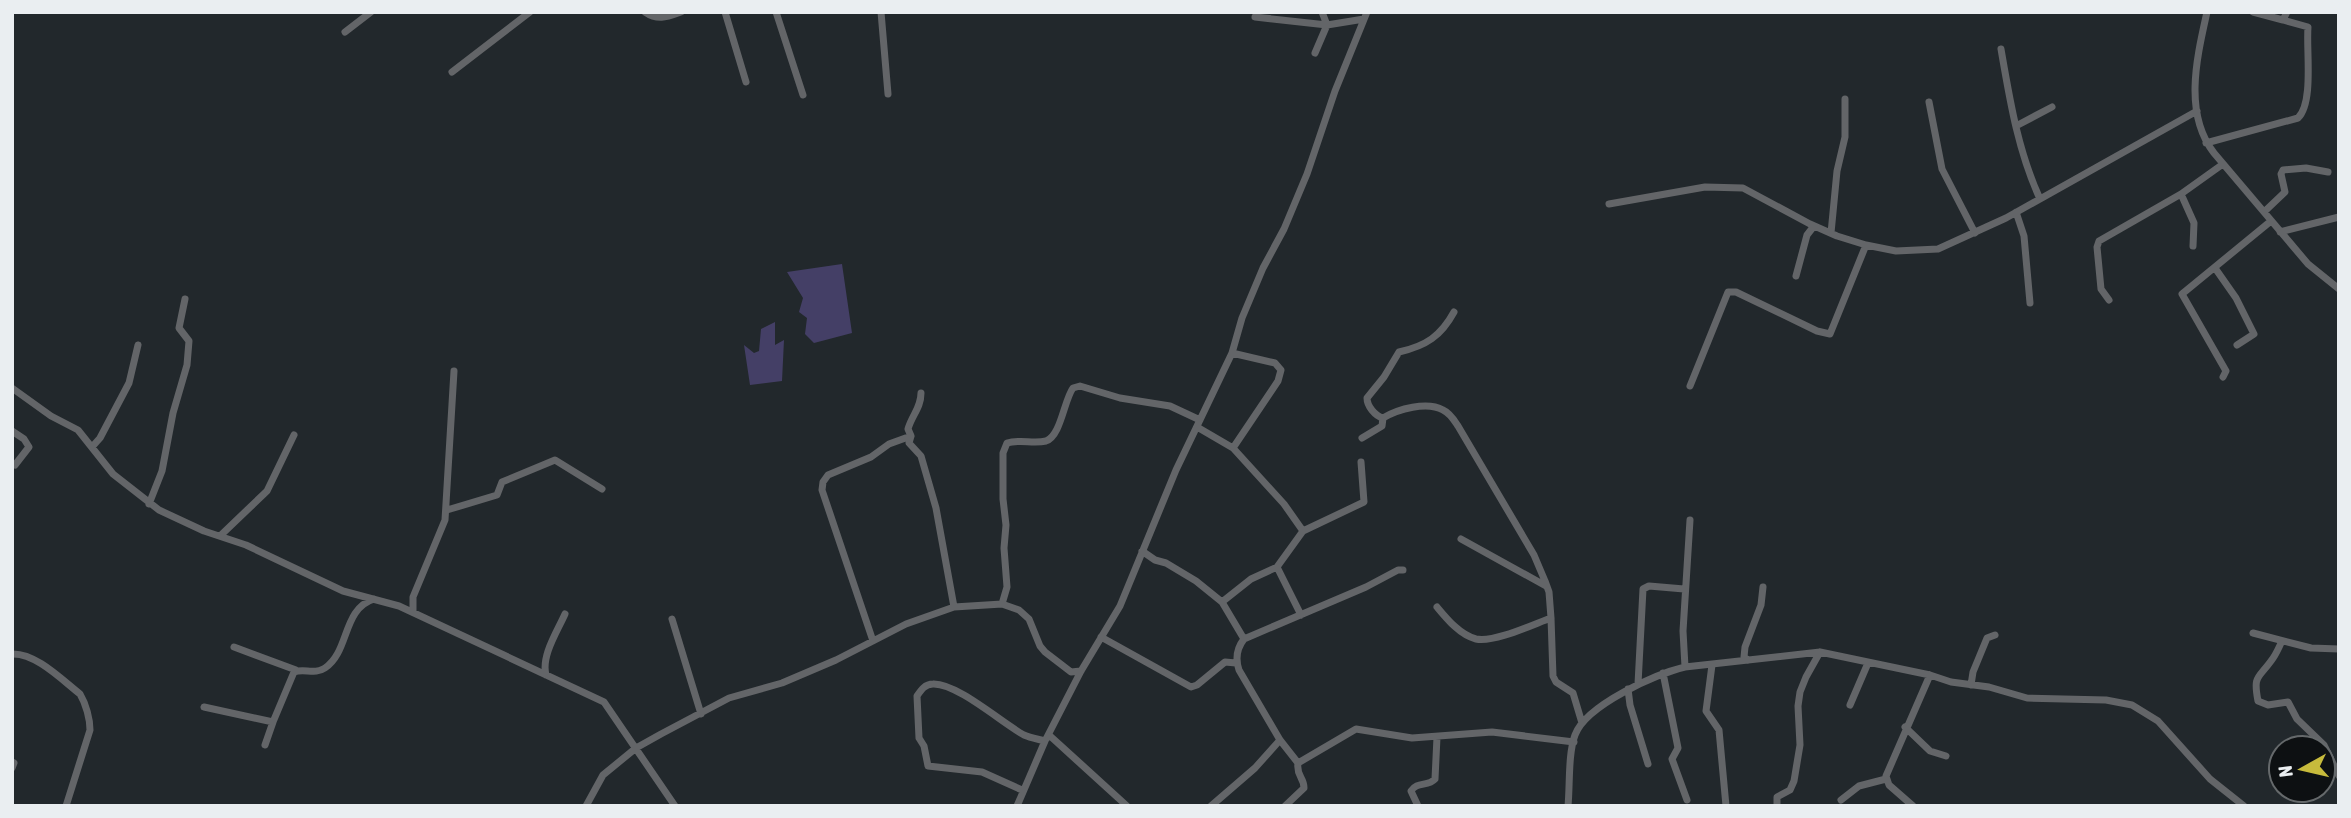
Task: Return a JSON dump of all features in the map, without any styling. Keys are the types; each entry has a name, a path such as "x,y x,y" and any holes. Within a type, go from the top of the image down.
{"street":[{"path":"345,32 371,12"},
{"path":"452,72 530,12"},
{"path":"645,12 653,18 681,12"},
{"path":"726,12 746,82"},
{"path":"776,12 803,95"},
{"path":"881,12 888,94"},
{"path":"1315,53 1327,25 1322,12"},
{"path":"2207,12 2200,43 2195,89 2199,126 2206,143 2308,264 2339,289"},
{"path":"2206,143 2298,118 2302,114 2307,97 2308,27 2285,16 2253,12"},
{"path":"1255,17 1327,25 1366,16"},
{"path":"1017,806 1022,790 1081,671 1120,606 1142,551 1232,353 1242,318 1307,174 1335,91 1366,16"},
{"path":"2001,49 2016,126 2026,164 2040,199"},
{"path":"1831,233 1837,172 1845,137 1845,99"},
{"path":"1929,102 1942,169 1976,233"},
{"path":"2016,126 2053,107"},
{"path":"1609,204 1705,187 1743,188 1831,233 1866,245 1896,251 1923,251 1946,246 1976,233 2197,111"},
{"path":"2109,300 2101,289 2097,247 2099,241 2181,194 2223,164"},
{"path":"2264,212 2285,192 2281,174 2283,170 2306,168 2328,172"},
{"path":"2181,194 2194,223 2193,246"},
{"path":"2016,212 2024,236 2030,303"},
{"path":"2280,232 2339,217"},
{"path":"2223,377 2226,374 2225,369 2182,295 2271,221"},
{"path":"1796,276 1807,235 1814,226"},
{"path":"1690,386 1728,292 1736,292 1817,331 1830,334 1866,245"},
{"path":"2215,268 2236,298 2254,334 2238,345"},
{"path":"149,504 162,471 173,413 187,365 189,341 179,328 185,299"},
{"path":"1383,418 1377,415 1367,398 1399,352 1411,350 1441,333 1454,312"},
{"path":"92,447 100,438 129,383 138,345"},
{"path":"1232,353 1275,363 1281,370 1278,381 1233,448"},
{"path":"413,612 413,597 446,520 454,371"},
{"path":"1002,604 1007,587 1003,453 1007,443 1046,441 1053,437 1068,395 1073,388 1080,386 1120,398 1170,406 1199,423 1233,448 1284,504 1303,531"},
{"path":"12,388 51,416 78,430 121,481 149,504 204,531 246,545 343,591 375,598 413,612 604,702 675,806"},
{"path":"921,393 918,411 908,429 911,436 909,443 921,456 936,508 954,607"},
{"path":"1383,418 1399,411 1426,407 1440,408 1449,414 1534,555 1549,592 1553,676 1556,682 1573,693 1582,723"},
{"path":"1362,438 1382,426 1383,418"},
{"path":"12,431 29,447 15,465"},
{"path":"220,536 267,491 294,435"},
{"path":"873,641 822,490 823,482 828,475 871,457 889,444 911,436"},
{"path":"447,510 497,495 502,482 555,460 601,489"},
{"path":"1222,602 1251,579 1277,567 1303,531 1364,502 1361,462"},
{"path":"1685,667 1684,589 1690,520"},
{"path":"1461,539 1546,586"},
{"path":"1142,551 1155,561 1166,563 1196,581 1222,602 1244,639"},
{"path":"1277,567 1301,615"},
{"path":"1285,806 1304,788 1304,783 1297,772 1298,763 1280,740 1238,670 1240,645 1244,639 1403,570"},
{"path":"1638,684 1643,589 1648,586 1684,589"},
{"path":"1748,660 1744,657 1744,650 1758,619 1763,587"},
{"path":"233,647 296,670 318,671 327,667 337,654 351,620 362,603 375,598"},
{"path":"586,806 603,775 636,748 729,698 782,683 836,660 906,624 954,607 1002,604 1019,610 1029,619 1045,652 1071,671 1081,671"},
{"path":"1437,607 1460,631 1477,639 1492,638 1551,618"},
{"path":"546,675 546,657 565,614"},
{"path":"672,619 701,714"},
{"path":"2253,633 2311,648 2339,649"},
{"path":"1971,685 1973,672 1987,638 1995,635"},
{"path":"1101,637 1191,687 1225,662 1237,663"},
{"path":"2283,641 2271,662 2258,674 2258,701 2268,705 2288,702 2297,719 2324,745 2339,776"},
{"path":"1777,806 1777,797 1790,790 1794,781 1800,745 1800,692 1820,652"},
{"path":"1568,806 1574,742 1582,723 1628,689 1663,673 1685,667 1820,652 1930,675 1951,682 1989,687 2036,700 2106,701 2132,705 2158,721 2210,779 2244,806"},
{"path":"12,654 33,660 80,694 84,701 90,730 66,806"},
{"path":"1850,705 1868,663"},
{"path":"1712,665 1706,710 1719,730 1726,806"},
{"path":"265,746 296,670"},
{"path":"1663,673 1678,748 1672,759 1687,800"},
{"path":"1886,779 1905,727 1930,675"},
{"path":"1022,790 982,772 928,766 924,746 919,738 916,696 924,686 934,683 943,686 980,705 1028,737 1047,738 1127,806"},
{"path":"1628,689 1630,705 1648,764"},
{"path":"204,707 273,722"},
{"path":"1905,727 1930,751 1946,756"},
{"path":"1298,763 1356,729 1412,738 1504,733 1574,742"},
{"path":"1418,806 1411,790 1416,785 1432,782 1434,779 1437,737"},
{"path":"1211,806 1255,768 1280,740"},
{"path":"12,762 12,768"},
{"path":"1841,800 1859,786 1886,779"},
{"path":"1886,779 1913,806"}],"shaded area":[{"path":"842,264 852,333 814,343 805,334 807,318 799,312 803,298 787,272"},
{"path":"775,322 775,345 784,340 782,381 750,385 744,345 754,353 759,351 761,329"}]}
